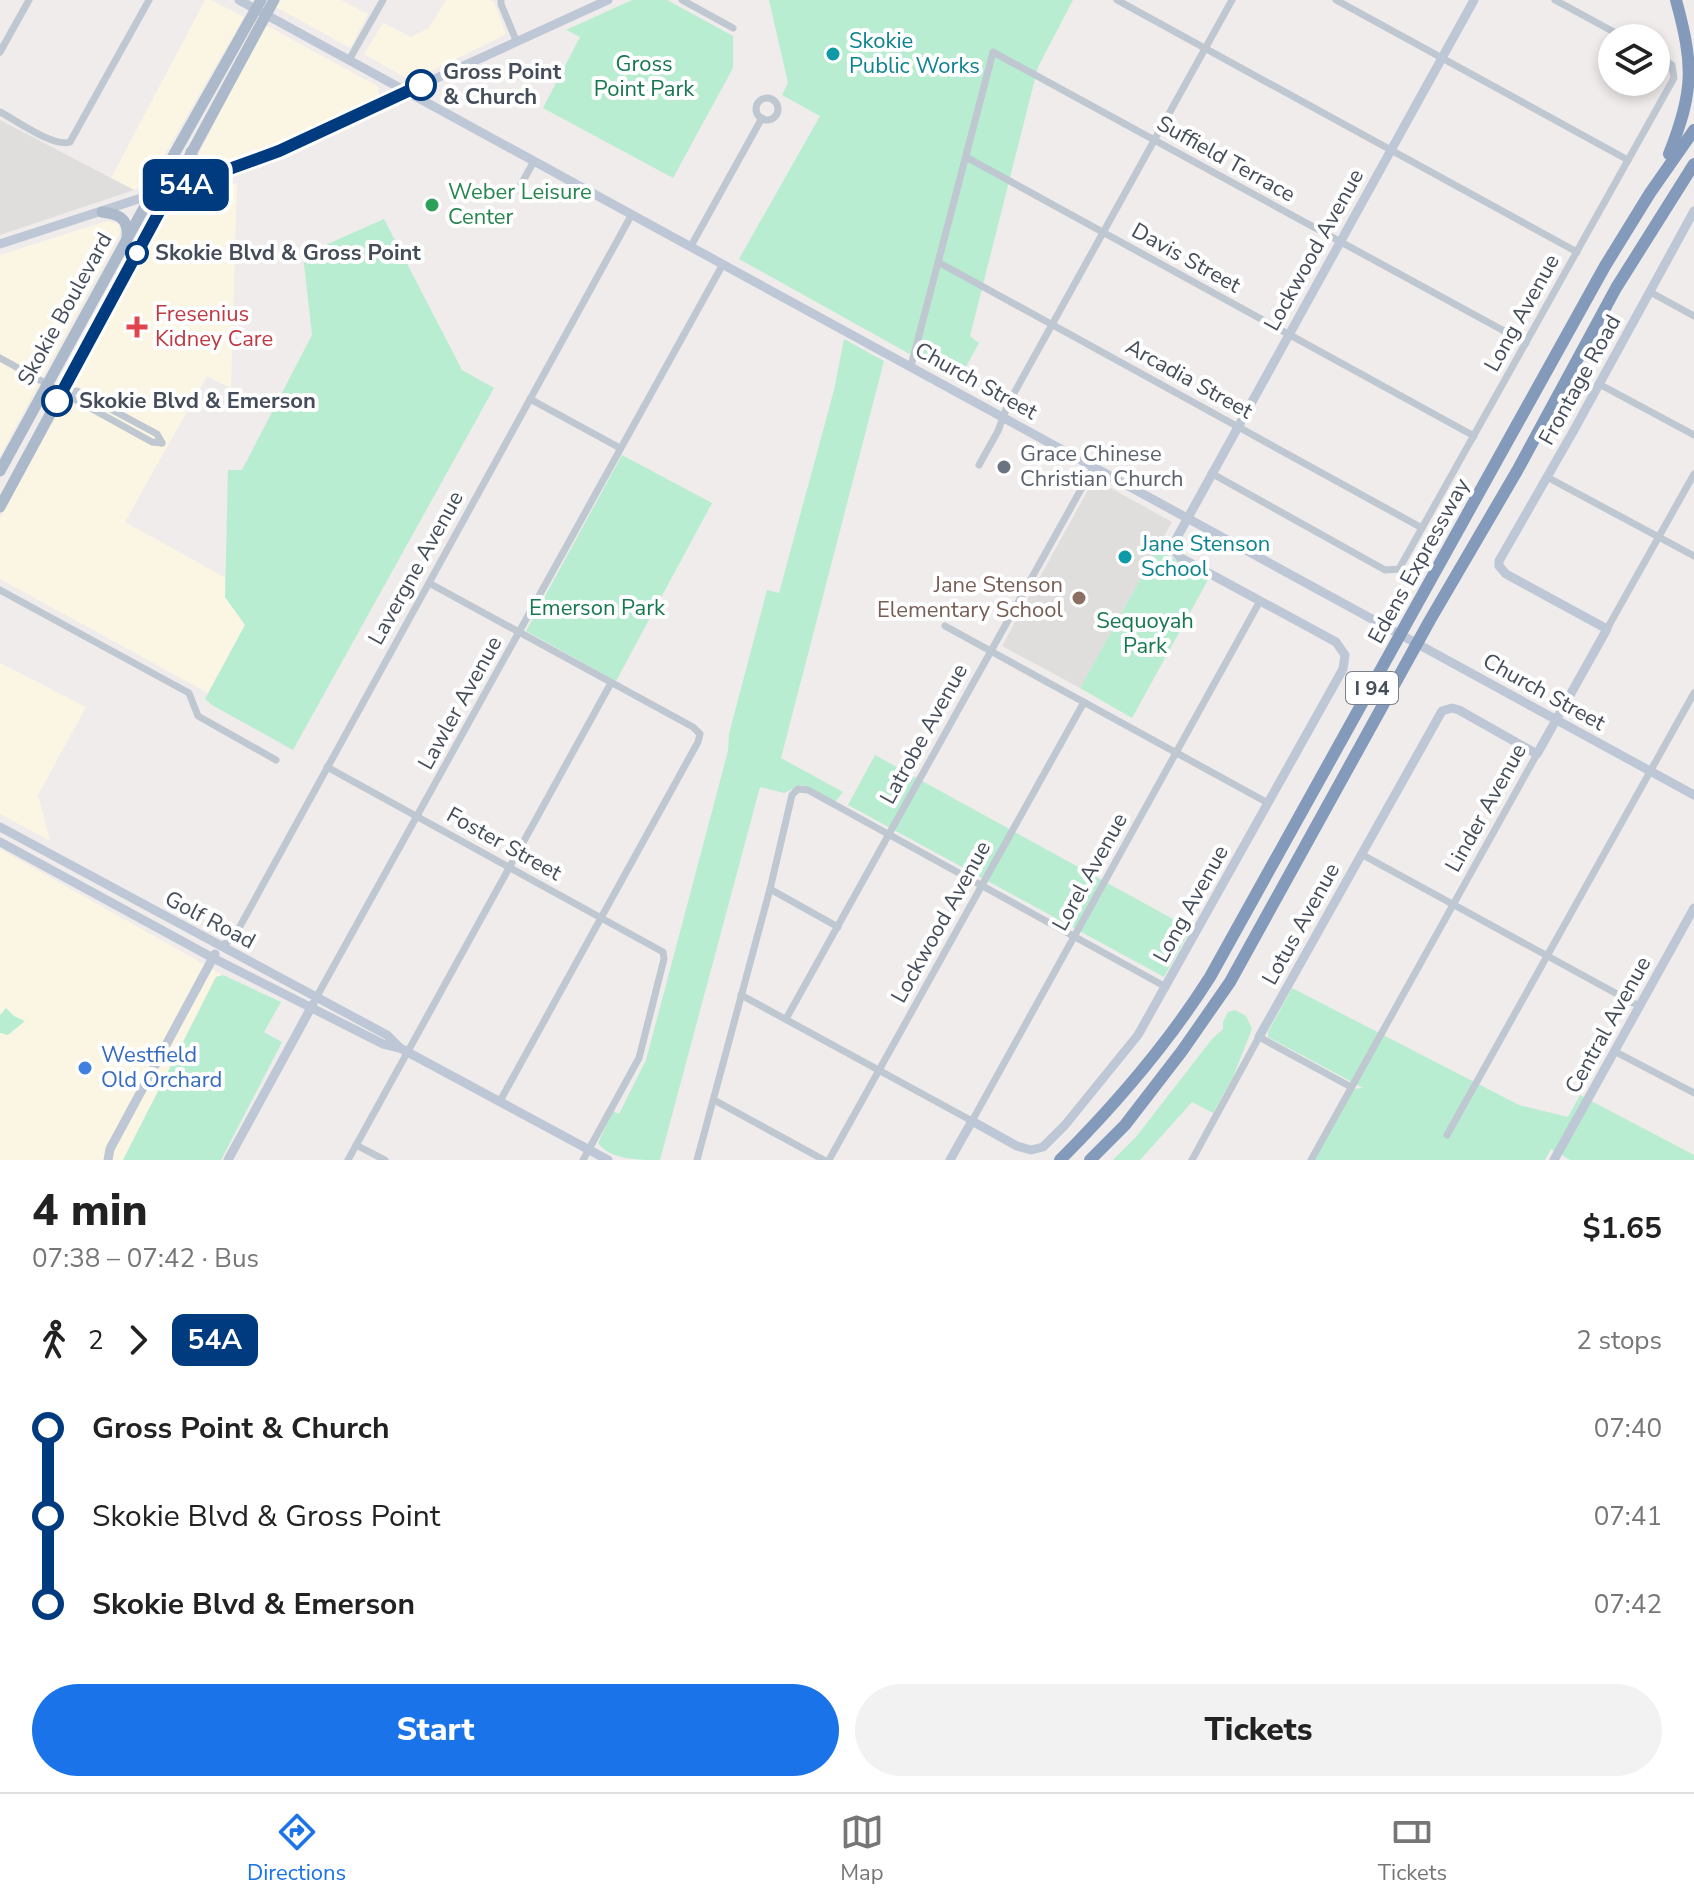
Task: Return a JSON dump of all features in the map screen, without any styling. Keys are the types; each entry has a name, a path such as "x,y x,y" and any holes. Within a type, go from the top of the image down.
{"highway":[{"path":"1650,193 1680,131 1692,92 1692,52 1676,0"},
{"name":"Edens Expressway","path":"1060,1160 1150,1063 1210,977 1605,266 1694,130"},
{"name":"Edens Expressway","path":"1090,1160 1125,1125 1230,982 1616,288 1694,164"},
{"path":"1676,194 1694,172"}],"main road":[{"name":"Skokie Boulevard","path":"0,471 150,197 261,8 274,0"},
{"name":"Skokie Boulevard","path":"0,507 65,392 191,152 261,8"},
{"path":"191,152 196,167 209,177"},
{"path":"102,212 118,214 124,219 128,228 127,238"}],"street":[{"path":"0,52 29,0"},
{"path":"0,112 54,142 65,144 72,138 149,0"},
{"name":"Church Street","path":"239,0 261,8 349,60 1694,795"},
{"path":"349,60 383,0"},
{"path":"501,0 516,40"},
{"path":"0,244 171,190 292,146 608,0"},
{"path":"682,0 733,28"},
{"path":"1117,0 1577,252"},
{"path":"979,465 1052,325 1232,0"},
{"path":"1336,0 1628,160"},
{"name":"Lockwood Avenue","path":"1260,601 1181,558 1176,553 1174,543 1474,0"},
{"path":"1555,0 1599,24"},
{"name":"Suffield Terrace","path":"966,157 993,52 1526,343"},
{"name":"Long Avenue","path":"1670,63 1675,69 1670,85"},
{"name":"Long Avenue","path":"1211,473 1385,570 1395,571 1402,565 1664,96"},
{"path":"691,246 762,118"},
{"path":"911,366 966,157"},
{"name":"Davis Street","path":"966,157 1474,436"},
{"path":"518,190 534,161"},
{"name":"Frontage Road","path":"1607,629 1506,574 1499,566 1501,557 1694,211"},
{"name":"Lavergne Avenue","path":"233,939 632,214"},
{"name":"Arcadia Street","path":"938,262 1422,528"},
{"name":"Lawler Avenue","path":"228,1160 723,264"},
{"path":"1650,292 1694,316"},
{"path":"0,358 152,442 162,443 157,434 102,404 77,391 65,392"},
{"path":"1599,384 1694,435"},
{"path":"530,399 620,448"},
{"name":"Latrobe Avenue","path":"786,1019 1094,466"},
{"name":"Linder Avenue","path":"1311,1160 1694,474"},
{"path":"1547,477 1694,556"},
{"path":"429,583 693,727 700,734 500,1101"},
{"path":"0,590 189,693 198,716 276,760"},
{"name":"Long Avenue","path":"972,1121 1017,1146 1037,1149 1050,1142 1065,1125 1138,1035 1343,669 1345,655 1336,642 1260,601"},
{"name":"Lorel Avenue","path":"950,1160 1260,601"},
{"path":"945,626 1268,803"},
{"path":"348,1160 404,1050 510,868 611,683"},
{"path":"1447,1135 1694,693"},
{"name":"Lockwood Avenue","path":"827,1160 1084,702"},
{"name":"Lotus Avenue","path":"1192,1160 1439,715 1446,708 1459,710 1537,754"},
{"name":"Foster Street","path":"327,767 663,952 664,959 639,1058 588,1149"},
{"path":"697,1160 792,795 798,789 808,790 1166,987"},
{"name":"Golf Road","path":"0,827 237,955 314,1002"},
{"name":"Golf Road","path":"0,842 213,958 387,1035 404,1050 608,1160"},
{"path":"1361,854 1639,1006"},
{"path":"770,889 838,927"},
{"name":"Central Avenue","path":"1554,1160 1694,908"},
{"path":"108,1160 110,1149 219,946 233,939 237,955"},
{"path":"741,995 972,1121"},
{"path":"1259,1037 1351,1087"},
{"path":"1614,1051 1694,1093"},
{"path":"714,1100 827,1160"},
{"path":"356,1145 385,1160"},
{"path":"583,1160 588,1149"}],"shaded area":[{"path":"205,0 244,17 147,185 134,190 111,178"},
{"path":"280,0 341,0 368,14 350,48 276,7"},
{"path":"446,0 494,2 506,34 411,81 364,54 383,23 411,37 429,28"},
{"path":"266,25 377,86 378,97 256,154 209,169 202,168 198,158 200,151"},
{"path":"0,120 111,178 134,190 0,235"},
{"path":"237,183 231,388 207,376 125,522 226,578 225,597 245,625 208,693 0,579 0,518 173,202"},
{"path":"107,221 119,224 120,234 0,456 0,255"},
{"name":"Jane Stenson Elementary School","path":"1094,479 1172,522 1080,688 1002,646"},
{"path":"0,663 86,707 38,795 50,841 0,814"},
{"name":"Westfield Old Orchard","path":"0,849 223,975 216,977 123,1160 0,1160"}],"green space":[{"name":"Gross Point Park","path":"632,0 667,0 733,36 733,68 673,178 543,108 580,37 566,30"},
{"path":"769,0 1073,0 1038,67 970,336 979,343 958,381 739,259 820,116 782,95 788,83"},
{"path":"384,219 462,370 494,388 293,750 205,699 245,625 225,597 228,470 242,470 312,335 303,255"},
{"path":"844,339 884,361 781,758 843,792 835,802 802,785 784,793 760,787 660,1160 617,1156 598,1143 613,1111 619,1114 646,1060 767,590 779,593 834,390"},
{"name":"Emerson Park","path":"622,455 712,503 616,681 526,631"},
{"name":"Sequoyah Park","path":"1157,549 1209,578 1132,718 1080,688"},
{"path":"875,755 1191,929 1164,977 848,805"},
{"path":"223,975 281,1002 264,1032 282,1042 221,1160 123,1160 216,977"},
{"path":"1292,988 1519,1105 1568,1117 1580,1095 1694,1155 1694,1160 1570,1160 1551,1149 1545,1160 1314,1160 1354,1089 1363,1088 1268,1037"},
{"path":"6,1008 25,1021 8,1035 0,1033 0,1015"},
{"path":"1235,1010 1246,1016 1252,1029 1233,1077 1213,1113 1192,1102 1140,1160 1113,1160 1136,1137 1223,1029 1228,1012"}],"bus line":[{"name":"54A","path":"57,401 171,190 292,146 421,85"}],"place":[{"name":"Skokie Public Works","path":"833,54"},
{"name":"Gross Point & Church","path":"421,85"},
{"name":"Weber Leisure Center","path":"432,205"},
{"name":"Skokie Blvd & Gross Point","path":"137,253"},
{"name":"Fresenius Kidney Care","path":"137,327"},
{"name":"Skokie Blvd & Emerson","path":"57,401"},
{"name":"Grace Chinese Christian Church","path":"1004,467"},
{"name":"Jane Stenson School","path":"1125,557"},
{"name":"Jane Stenson Elementary School","path":"1079,598"},
{"name":"Westfield Old Orchard","path":"85,1068"}]}
